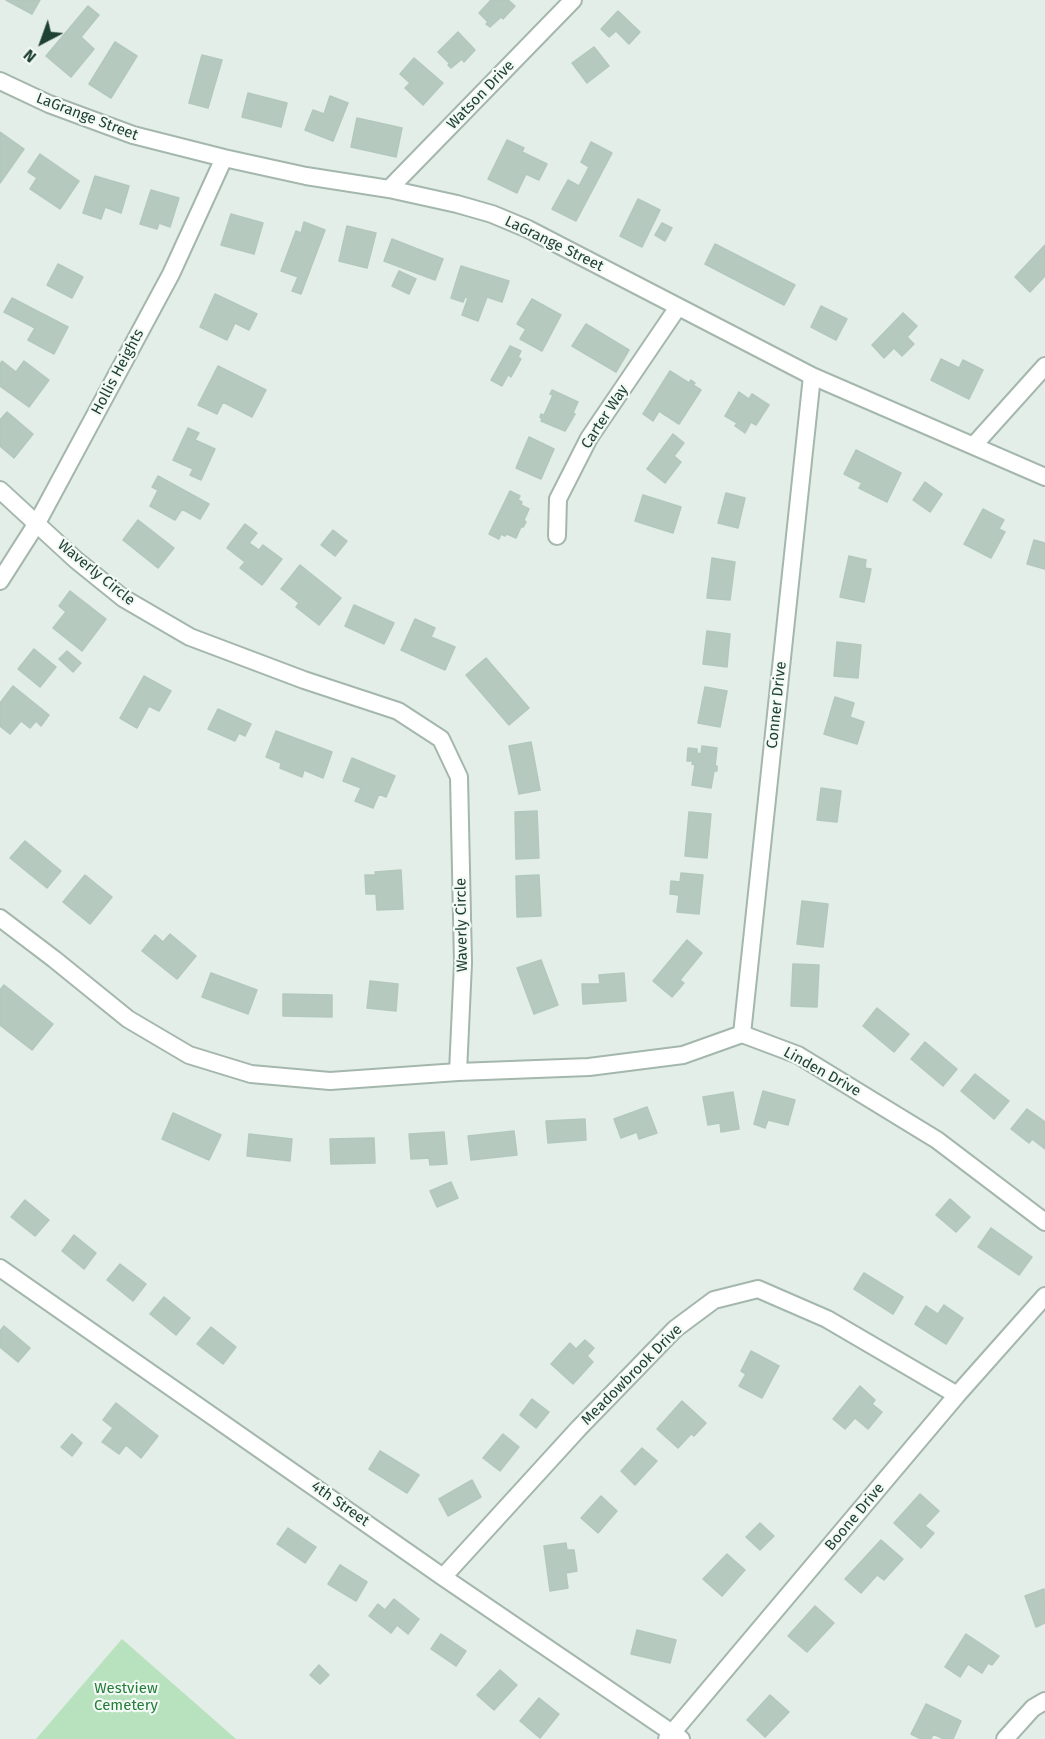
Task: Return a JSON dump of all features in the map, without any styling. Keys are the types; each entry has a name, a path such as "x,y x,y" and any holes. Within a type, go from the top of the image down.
{"street":[{"name":"Watson Drive","path":"388,189 573,0"},
{"name":"LaGrange Street","path":"0,81 59,108 133,135 306,176 388,189 457,204 501,218 528,229 812,376 1045,477"},
{"name":"Hollis Heights","path":"0,580 37,523 171,274 224,158"},
{"name":"Carter Way","path":"557,536 558,500 589,438 678,307"},
{"path":"974,445 1045,366"},
{"name":"Conner Drive","path":"742,1034 812,376"},
{"name":"Waverly Circle","path":"0,490 76,560 123,598 190,637 304,680 398,711 441,739 459,777 463,963 458,1072"},
{"path":"0,918 128,1018 189,1055 251,1074 330,1081 458,1072 590,1067 683,1055 742,1034"},
{"name":"Linden Drive","path":"742,1034 798,1056 917,1127 1045,1222"},
{"name":"4th Street","path":"0,1268 673,1737"},
{"name":"Meadowbrook Drive","path":"443,1577 579,1428 675,1329 714,1300 758,1288 827,1319 957,1395"},
{"name":"Boone Drive","path":"673,1737 957,1395 1045,1296"},
{"path":"1005,1739 1033,1708 1045,1701"}],"green space":[{"name":"Westview Cemetery","path":"122,1639 236,1739 36,1739"}],"building":[{"path":"6,0 40,0 32,14"},
{"path":"491,0 508,0 515,6 503,19 501,17 490,27 479,13"},
{"path":"88,6 99,15 81,37 94,49 71,77 46,56"},
{"path":"618,11 640,32 629,44 616,31 609,37 601,29"},
{"path":"458,32 475,50 464,62 462,59 451,68 438,52"},
{"path":"115,42 137,56 111,98 89,84"},
{"path":"594,47 609,66 587,83 572,63"},
{"path":"202,55 222,60 208,108 189,103"},
{"path":"414,58 443,83 423,105 405,88 410,83 400,74"},
{"path":"248,93 287,103 281,127 242,117"},
{"path":"330,96 348,103 333,141 305,130 313,110 324,114"},
{"path":"357,118 402,128 396,157 351,147"},
{"path":"0,132 24,149 0,183"},
{"path":"507,140 524,148 522,152 547,164 539,180 526,174 517,193 488,179"},
{"path":"591,142 612,153 576,221 552,209 568,180 579,186 589,167 581,162"},
{"path":"40,154 79,181 60,209 30,189 37,178 28,172"},
{"path":"95,176 129,186 121,213 105,207 101,219 83,213"},
{"path":"151,190 179,198 170,227 159,223 157,229 140,224"},
{"path":"638,199 660,210 642,247 620,236"},
{"path":"231,214 263,223 254,254 221,245"},
{"path":"304,222 325,230 301,294 292,291 298,277 281,271 296,231 301,233"},
{"path":"662,223 672,228 665,241 655,235"},
{"path":"347,226 376,233 367,268 339,261"},
{"path":"392,239 443,259 435,280 384,261"},
{"path":"715,244 795,285 784,305 705,264"},
{"path":"1045,245 1045,276 1030,292 1015,277"},
{"path":"58,264 83,277 72,298 47,285"},
{"path":"461,266 509,281 502,302 487,297 478,321 462,315 468,298 465,297 463,302 451,298"},
{"path":"399,271 416,279 409,294 392,286"},
{"path":"215,294 257,314 249,330 235,323 227,340 200,327"},
{"path":"12,298 68,327 54,354 28,340 35,328 4,312"},
{"path":"532,299 561,315 542,351 520,339 526,329 517,324"},
{"path":"821,306 847,319 836,340 811,327"},
{"path":"903,313 917,326 907,337 914,344 902,356 894,348 884,358 872,345"},
{"path":"586,324 629,350 616,372 572,346"},
{"path":"510,346 521,351 518,357 521,359 511,377 508,375 502,386 491,380"},
{"path":"941,359 959,368 963,360 983,370 969,399 931,380"},
{"path":"2,361 16,372 24,361 49,380 29,407 0,386"},
{"path":"218,366 266,390 252,417 223,402 217,414 198,405"},
{"path":"670,371 689,383 691,380 695,383 693,385 701,390 679,424 659,411 653,421 643,414"},
{"path":"552,390 578,402 573,413 575,414 565,431 541,421 541,414 544,415 553,395 550,394"},
{"path":"739,392 749,399 752,394 769,405 756,425 751,422 745,433 735,426 737,423 725,416"},
{"path":"7,412 33,434 14,458 0,446 0,420"},
{"path":"188,428 199,433 195,440 215,449 201,480 190,475 193,469 173,460"},
{"path":"673,434 684,443 674,456 681,462 665,483 647,469"},
{"path":"529,437 554,449 541,479 516,468"},
{"path":"856,450 901,473 887,502 859,488 862,483 844,474"},
{"path":"158,476 209,504 200,519 182,509 175,520 150,506 158,490 152,487"},
{"path":"925,482 942,494 930,512 913,500"},
{"path":"510,491 520,496 518,500 522,502 521,505 529,509 524,520 526,522 516,538 501,534 499,539 489,534"},
{"path":"726,493 745,498 738,528 718,523"},
{"path":"643,495 681,507 673,533 635,521"},
{"path":"983,509 1004,520 999,529 1005,532 991,558 964,544"},
{"path":"138,520 174,548 158,568 123,540"},
{"path":"245,524 257,533 249,543 259,550 263,545 282,559 262,585 240,568 245,562 227,548"},
{"path":"333,530 347,541 335,556 321,545"},
{"path":"1034,540 1045,543 1045,569 1027,564"},
{"path":"849,556 866,560 865,568 871,569 864,602 840,597"},
{"path":"712,558 735,562 730,600 707,598"},
{"path":"300,565 341,598 319,625 296,607 299,603 281,589"},
{"path":"70,591 106,619 82,651 53,628 66,612 59,606"},
{"path":"354,605 394,623 384,644 345,626"},
{"path":"415,619 435,628 431,637 455,647 445,670 401,650"},
{"path":"707,631 730,634 727,667 703,664"},
{"path":"837,642 861,645 858,678 834,676"},
{"path":"34,649 56,667 40,687 18,669"},
{"path":"67,651 81,663 73,672 59,659"},
{"path":"486,658 529,708 509,725 466,675"},
{"path":"144,676 171,691 159,711 149,706 137,728 120,718"},
{"path":"13,686 49,715 41,726 36,721 30,728 21,721 10,734 0,726 0,703"},
{"path":"705,687 727,691 720,727 698,723"},
{"path":"835,697 854,703 850,717 864,722 857,744 824,734"},
{"path":"218,709 251,724 245,736 239,733 235,741 208,729"},
{"path":"276,731 332,752 323,778 304,770 302,777 280,768 281,763 266,757"},
{"path":"531,742 540,790 519,794 509,746"},
{"path":"702,746 717,748 715,766 717,766 717,771 714,771 711,788 692,785 695,765 692,764 693,761 687,761 688,748 697,749 697,753 701,754"},
{"path":"352,758 395,776 386,797 379,794 373,808 355,801 361,788 343,781"},
{"path":"821,788 841,791 837,822 817,820"},
{"path":"537,811 539,858 516,859 515,812"},
{"path":"689,812 711,814 707,858 685,856"},
{"path":"25,841 61,871 47,888 10,858"},
{"path":"401,870 403,909 377,910 376,894 366,894 365,875"},
{"path":"681,873 703,875 699,914 677,912 679,895 670,894 671,881 680,882"},
{"path":"85,875 112,897 90,924 63,902"},
{"path":"539,875 541,916 517,917 516,876"},
{"path":"802,901 828,904 823,947 797,944"},
{"path":"170,934 196,956 177,979 142,951 155,935 163,942"},
{"path":"687,940 702,953 680,980 684,983 672,997 653,981"},
{"path":"541,960 558,1005 534,1014 517,968"},
{"path":"793,964 819,965 817,1007 791,1006"},
{"path":"211,973 257,990 248,1014 202,997"},
{"path":"624,973 626,1001 583,1004 582,984 600,984 599,975"},
{"path":"370,981 398,984 396,1011 367,1008"},
{"path":"4,985 53,1024 32,1050 0,1025 0,990"},
{"path":"283,994 332,995 332,1017 283,1016"},
{"path":"877,1008 909,1034 894,1052 863,1026"},
{"path":"925,1042 957,1069 943,1086 911,1059"},
{"path":"975,1074 1009,1101 994,1119 961,1091"},
{"path":"763,1091 795,1100 788,1125 768,1120 765,1128 754,1124"},
{"path":"733,1092 739,1129 721,1132 720,1123 708,1125 703,1097"},
{"path":"647,1107 657,1133 639,1139 637,1132 621,1138 614,1119"},
{"path":"1027,1109 1045,1122 1045,1149 1032,1139 1029,1143 1011,1129"},
{"path":"173,1113 221,1135 209,1160 162,1139"},
{"path":"585,1119 586,1140 548,1143 546,1121"},
{"path":"514,1131 517,1155 471,1160 468,1136"},
{"path":"444,1132 447,1164 430,1165 429,1158 411,1159 409,1134"},
{"path":"249,1134 292,1139 290,1161 247,1156"},
{"path":"374,1138 375,1163 331,1164 330,1139"},
{"path":"451,1182 458,1198 437,1207 430,1191"},
{"path":"950,1199 970,1217 956,1232 936,1215"},
{"path":"25,1200 49,1220 35,1236 11,1217"},
{"path":"991,1228 1032,1257 1019,1275 978,1247"},
{"path":"74,1235 96,1253 84,1269 62,1251"},
{"path":"120,1264 146,1284 133,1301 107,1280"},
{"path":"864,1273 903,1297 893,1314 854,1289"},
{"path":"164,1297 190,1318 176,1335 150,1314"},
{"path":"944,1305 963,1318 946,1344 915,1324 926,1306 938,1314"},
{"path":"4,1326 30,1348 18,1362 0,1347 0,1331"},
{"path":"211,1327 236,1347 223,1364 197,1344"},
{"path":"585,1340 594,1348 587,1356 593,1362 573,1384 551,1364 570,1343 576,1349"},
{"path":"751,1351 779,1366 762,1398 739,1386 746,1374 741,1371"},
{"path":"860,1386 875,1400 872,1404 882,1412 868,1429 855,1418 845,1429 833,1419"},
{"path":"532,1399 549,1412 536,1428 520,1415"},
{"path":"682,1401 706,1423 678,1448 657,1429"},
{"path":"116,1403 158,1436 141,1458 126,1445 119,1454 102,1442 113,1428 103,1420"},
{"path":"72,1434 82,1443 72,1456 61,1447"},
{"path":"503,1434 519,1447 500,1471 483,1458"},
{"path":"642,1448 657,1461 635,1485 621,1471"},
{"path":"380,1451 419,1475 407,1493 369,1469"},
{"path":"472,1480 481,1497 448,1516 439,1499"},
{"path":"920,1494 939,1511 925,1526 934,1533 921,1548 894,1523"},
{"path":"601,1496 617,1511 598,1533 581,1518"},
{"path":"760,1523 774,1536 760,1550 746,1537"},
{"path":"288,1528 316,1547 305,1563 277,1544"},
{"path":"881,1540 903,1559 884,1580 877,1575 861,1593 845,1579"},
{"path":"566,1543 567,1550 574,1550 577,1571 566,1573 568,1588 550,1591 544,1546"},
{"path":"727,1554 745,1570 722,1596 703,1579"},
{"path":"340,1565 367,1582 356,1601 328,1584"},
{"path":"1044,1589 1045,1623 1036,1627 1025,1596"},
{"path":"394,1599 419,1619 408,1634 397,1625 391,1633 369,1616 378,1604 385,1610"},
{"path":"815,1606 834,1623 807,1652 788,1636"},
{"path":"637,1630 676,1640 670,1663 631,1654"},
{"path":"441,1634 466,1651 456,1666 431,1649"},
{"path":"966,1634 999,1656 992,1665 988,1663 982,1673 968,1664 960,1677 945,1667"},
{"path":"319,1665 329,1675 320,1684 310,1675"},
{"path":"500,1670 517,1685 494,1710 477,1695"},
{"path":"770,1695 789,1712 765,1737 747,1720"},
{"path":"539,1698 559,1714 540,1738 520,1721"},
{"path":"926,1704 961,1721 953,1739 944,1739 933,1734 931,1739 921,1739 911,1734"}]}
